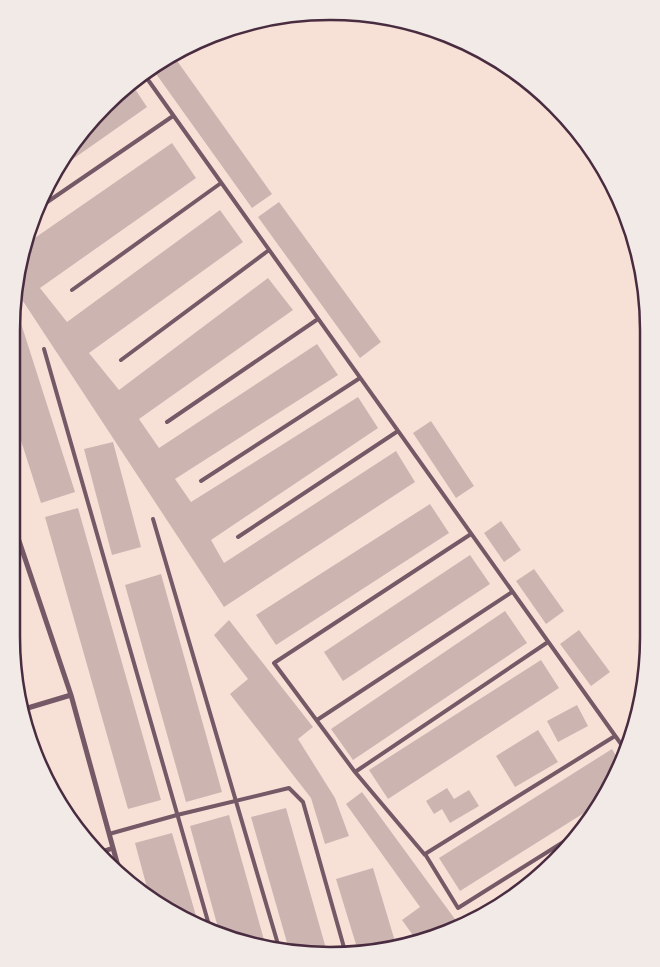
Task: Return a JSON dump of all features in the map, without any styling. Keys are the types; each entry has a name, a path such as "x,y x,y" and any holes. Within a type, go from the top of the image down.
{"street":[{"path":"20,544 71,696 117,861"},
{"path":"29,708 71,696"},
{"path":"106,851 113,848"}],"lane":[{"path":"148,79 621,744"},
{"path":"48,201 173,116"},
{"path":"72,290 221,183"},
{"path":"121,360 269,250"},
{"path":"167,422 318,319"},
{"path":"44,349 208,922"},
{"path":"201,481 360,378"},
{"path":"238,537 398,431"},
{"path":"153,519 277,942"},
{"path":"471,534 274,663 355,772 425,855 458,908 560,844"},
{"path":"317,720 512,592"},
{"path":"355,772 548,642"},
{"path":"425,855 615,736"},
{"path":"109,834 177,815 289,788 302,802 345,946"}],"building":[{"path":"177,61 272,194 252,208 156,74 158,72"},
{"path":"135,89 147,107 70,161 97,126"},
{"path":"172,143 196,178 40,288 67,322 220,210 243,242 89,353 119,390 268,278 293,310 139,419 159,448 317,344 338,375 175,479 191,502 358,397 378,428 211,540 224,563 396,451 415,482 224,607 22,300 26,270 34,239"},
{"path":"279,202 381,342 360,358 258,217"},
{"path":"20,322 75,492 41,503 20,438"},
{"path":"431,421 474,486 456,498 413,433"},
{"path":"113,442 141,547 112,555 84,449"},
{"path":"430,504 449,533 276,645 256,615"},
{"path":"78,508 161,800 128,809 45,517"},
{"path":"501,521 521,550 504,562 484,533"},
{"path":"470,555 490,584 343,681 324,652"},
{"path":"534,569 564,611 546,624 516,581"},
{"path":"161,574 222,792 186,802 125,585"},
{"path":"505,611 527,643 353,760 331,729"},
{"path":"229,620 313,727 298,739 335,798 349,836 325,844 311,798 230,694 248,679 214,635"},
{"path":"579,630 610,672 591,686 560,644"},
{"path":"541,660 559,688 388,799 369,770"},
{"path":"577,705 588,726 558,742 547,721"},
{"path":"538,730 558,762 515,787 496,756"},
{"path":"612,749 616,756 586,812 460,891 439,858"},
{"path":"447,788 454,799 469,790 479,806 450,823 442,809 434,814 426,801"},
{"path":"362,792 456,920 430,931 413,935 402,920 420,907 346,804"},
{"path":"286,808 326,947 287,944 251,817"},
{"path":"229,815 264,939 230,931 217,926 190,826"},
{"path":"172,833 196,916 147,887 135,843"},
{"path":"373,868 395,940 356,945 336,879"}]}
